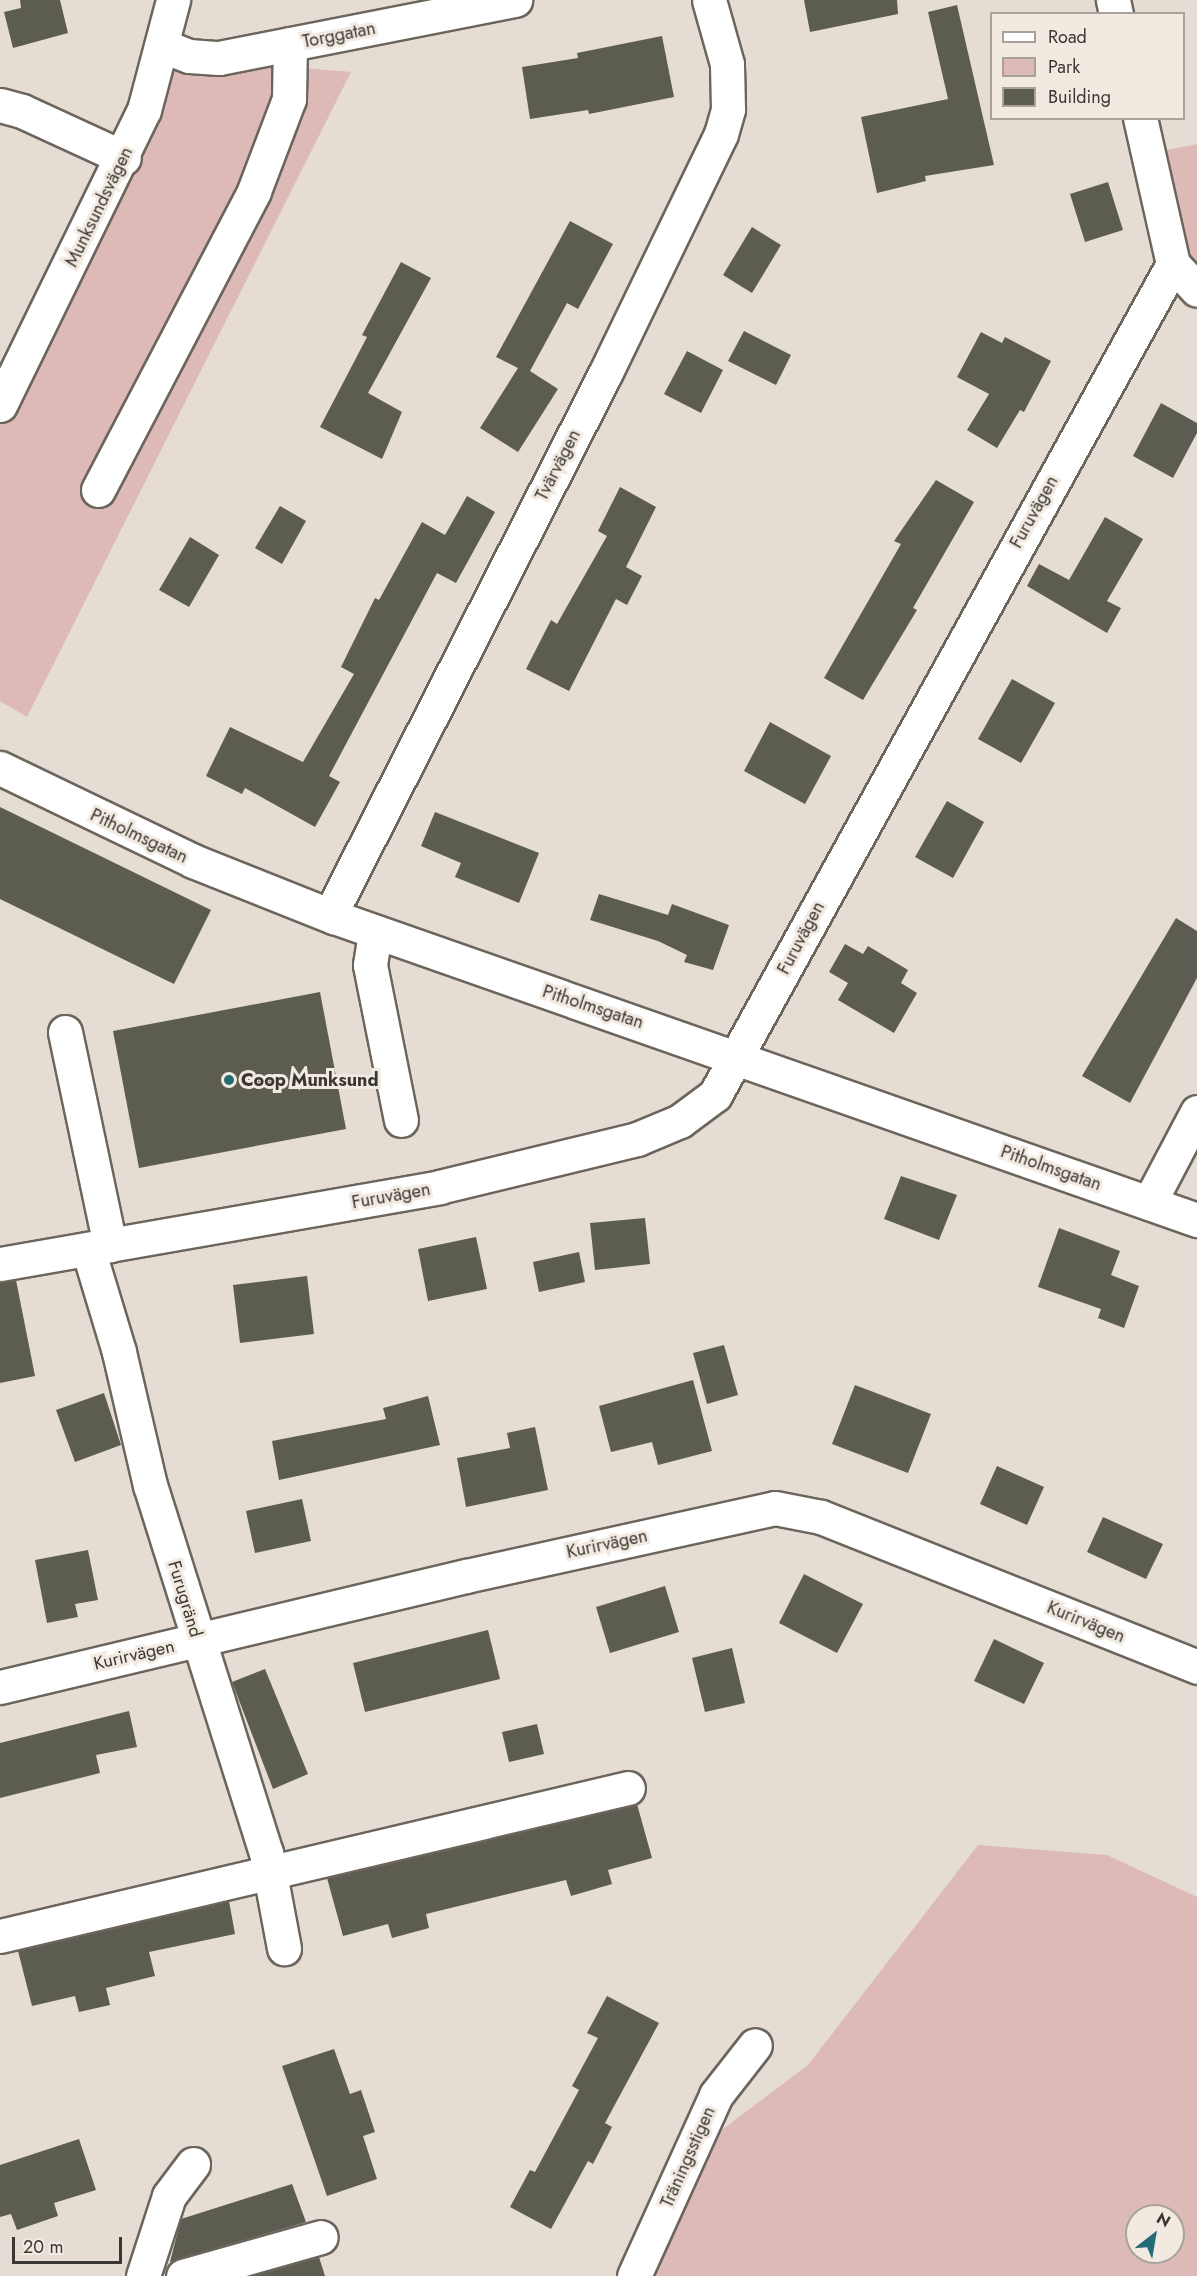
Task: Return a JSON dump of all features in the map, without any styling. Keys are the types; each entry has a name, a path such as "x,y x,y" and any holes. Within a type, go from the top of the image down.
{"street":[{"name":"Munksundsvägen","path":"0,405 124,158 144,110 163,46 172,0"},
{"name":"Torggatan","path":"163,46 189,56 219,58 515,0"},
{"name":"Tvärvägen","path":"333,917 335,905 605,374 721,134 728,109 727,64 709,0"},
{"path":"98,490 254,191 289,99 290,44"},
{"path":"0,105 22,111 124,158"},
{"path":"1140,120 1173,264 1197,290"},
{"name":"Furuvägen","path":"0,1264 439,1187 638,1139 680,1121 715,1095 1173,264"},
{"name":"Pitholmsgatan","path":"0,768 193,861 375,933 1197,1220"},
{"path":"375,933 370,965 401,1120"},
{"name":"Furugränd","path":"65,1032 99,1247 197,1640 270,1872 284,1948"},
{"path":"1149,1203 1197,1113"},
{"name":"Kurirvägen","path":"0,1687 775,1508 821,1517 1197,1667"},
{"path":"0,1936 628,1788"},
{"name":"Träningsstigen","path":"634,2276 716,2095 755,2045"},
{"path":"143,2276 169,2196 193,2164"},
{"path":"183,2276 321,2237"}],"green space":[{"path":"154,56 351,72 27,717 0,701 0,382"},
{"path":"1197,144 1197,267 1176,247 1157,152"},
{"path":"978,1845 1107,1855 1197,1897 1197,2276 644,2276 723,2129 808,2065"}],"building":[{"path":"20,0 60,0 68,33 13,48 4,12 21,8"},
{"path":"804,0 897,0 898,14 810,32"},
{"path":"957,5 994,165 925,176 926,181 877,193 861,117 948,99 928,12"},
{"path":"662,36 674,97 589,114 588,110 530,119 522,67 578,58 577,53"},
{"path":"1108,182 1123,230 1085,242 1070,194"},
{"path":"570,221 613,244 578,309 567,303 530,371 558,389 518,452 480,428 518,368 496,357"},
{"path":"752,227 781,245 752,293 723,275"},
{"path":"401,262 431,278 368,393 402,412 382,459 320,427 367,337 362,335"},
{"path":"744,331 791,355 776,385 728,361"},
{"path":"981,332 1002,343 1005,337 1051,361 1024,412 1020,410 997,448 967,430 989,394 957,377"},
{"path":"687,351 723,370 701,413 664,394"},
{"path":"1161,403 1197,423 1197,433 1173,478 1133,456"},
{"path":"936,480 974,502 913,608 917,610 863,700 824,678 901,544 894,541"},
{"path":"620,487 656,507 626,567 642,576 627,605 616,599 569,691 526,669 551,620 557,624 607,536 598,531"},
{"path":"467,496 495,512 456,583 437,573 329,776 340,782 315,827 245,788 242,794 206,776 230,727 303,762 354,674 341,667 375,598 379,600 422,522 445,535"},
{"path":"280,506 306,521 282,564 255,548"},
{"path":"1105,517 1143,539 1107,601 1121,608 1107,633 1027,586 1039,564 1069,580"},
{"path":"190,537 219,555 189,607 159,590"},
{"path":"1012,679 1055,703 1021,763 978,739"},
{"path":"770,722 831,756 805,804 744,771"},
{"path":"947,801 984,822 953,878 915,857"},
{"path":"0,807 211,910 174,984 0,899"},
{"path":"435,812 539,853 519,903 455,877 461,863 421,846"},
{"path":"599,894 668,915 672,904 729,925 713,970 684,962 687,955 658,941 590,920"},
{"path":"1176,918 1197,931 1197,978 1130,1103 1082,1076"},
{"path":"845,944 863,954 868,946 908,970 901,983 917,993 894,1033 838,1000 848,983 829,972"},
{"name":"Coop Munksund","path":"320,992 346,1129 139,1168 113,1031"},
{"path":"901,1176 957,1195 939,1240 884,1219"},
{"path":"645,1218 650,1264 595,1270 590,1223"},
{"path":"1059,1228 1120,1251 1111,1275 1139,1286 1124,1328 1098,1318 1101,1309 1038,1287"},
{"path":"476,1237 487,1289 428,1301 418,1249"},
{"path":"579,1252 585,1282 539,1292 533,1262"},
{"path":"307,1276 314,1334 240,1343 233,1285"},
{"path":"16,1280 35,1376 0,1383 0,1282"},
{"path":"724,1345 738,1395 707,1404 693,1353"},
{"path":"693,1380 712,1451 658,1465 652,1442 611,1452 599,1406"},
{"path":"855,1385 931,1414 908,1473 832,1444"},
{"path":"104,1393 121,1445 75,1462 56,1410"},
{"path":"428,1396 440,1445 279,1480 272,1441 386,1419 383,1408"},
{"path":"535,1427 548,1490 466,1507 457,1458 510,1448 507,1433"},
{"path":"997,1466 1044,1487 1027,1525 980,1504"},
{"path":"302,1499 311,1541 255,1553 246,1511"},
{"path":"1103,1517 1163,1544 1146,1579 1087,1552"},
{"path":"88,1550 98,1600 75,1604 78,1617 47,1623 35,1560"},
{"path":"804,1574 863,1604 837,1653 779,1623"},
{"path":"665,1586 679,1632 610,1653 596,1607"},
{"path":"488,1630 500,1679 365,1712 353,1663"},
{"path":"994,1639 1044,1663 1024,1704 974,1681"},
{"path":"732,1648 745,1703 705,1712 692,1658"},
{"path":"265,1669 308,1774 273,1789 232,1682"},
{"path":"129,1711 137,1747 96,1755 100,1773 0,1798 0,1743"},
{"path":"537,1724 544,1754 509,1762 502,1732"},
{"path":"637,1804 652,1858 608,1870 612,1884 571,1896 566,1880 426,1914 429,1928 392,1938 388,1924 343,1936 327,1878"},
{"path":"229,1901 235,1934 149,1952 155,1976 106,1988 110,2005 79,2012 75,1996 32,2006 18,1951"},
{"path":"607,1996 659,2023 605,2123 612,2127 593,2164 588,2161 551,2229 510,2207 530,2170 535,2172 579,2090 572,2086 598,2038 587,2033"},
{"path":"334,2049 350,2094 361,2090 375,2132 363,2136 377,2179 327,2196 282,2066"},
{"path":"79,2139 96,2190 54,2203 58,2216 17,2230 11,2214 0,2217 0,2165"},
{"path":"292,2184 306,2222 170,2262 181,2219"},
{"path":"319,2257 325,2276 252,2276"}],"place":[{"name":"Coop Munksund","path":"229,1080"}]}
